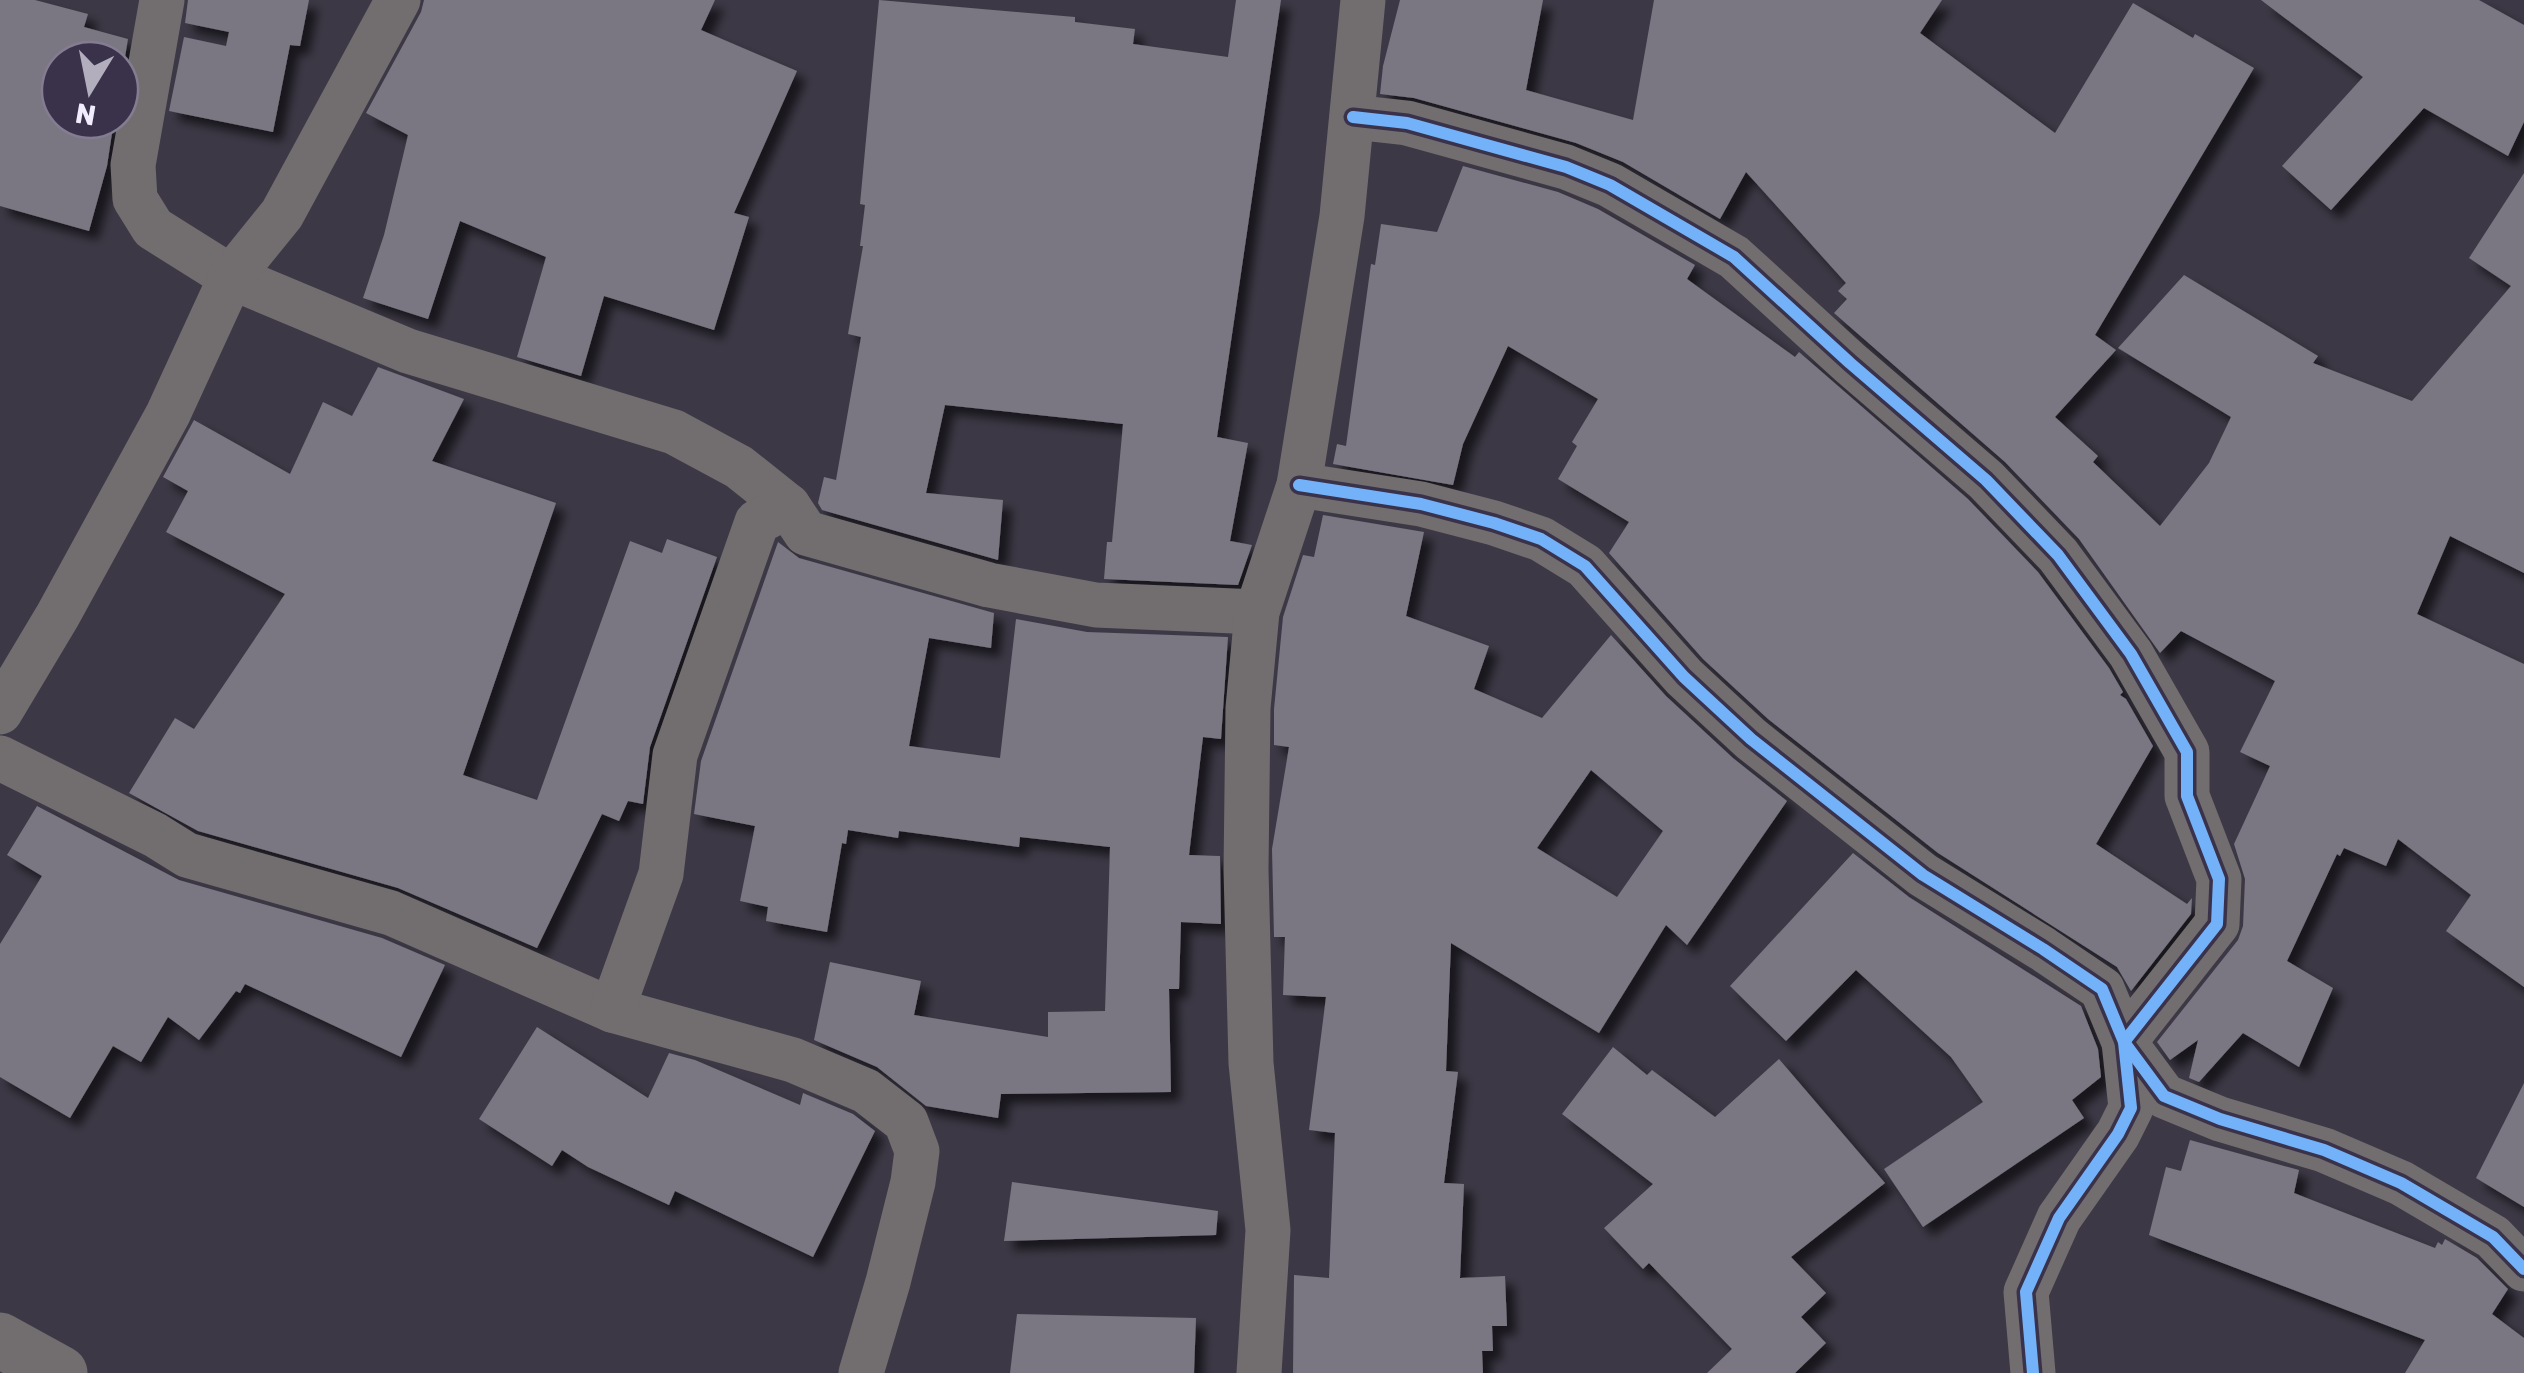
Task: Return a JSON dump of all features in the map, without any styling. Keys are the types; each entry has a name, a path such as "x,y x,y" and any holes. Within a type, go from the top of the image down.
{"street":[{"path":"162,0 133,165 136,200 153,228 230,277 408,351 674,432 739,467 788,506 806,533 989,585 1096,605 1256,612"},
{"path":"0,712 168,414 230,277 282,214 398,0"},
{"path":"1259,1373 1268,1230 1251,1063 1246,870 1248,708 1256,612 1299,485 1342,216 1363,0"},
{"path":"1353,117 1408,123 1566,167 1610,185 1734,257 1986,480 2058,555 2131,654 2187,752 2186,796 2219,879 2216,924 2124,1042 2130,1108 2118,1134 2060,1218 2026,1292 2033,1373"},
{"path":"1299,485 1420,504 1494,523 1541,538 1585,566 1684,676 1751,739 1922,874 2044,948 2102,989 2124,1042 2164,1096 2220,1119 2324,1150 2402,1184 2492,1237 2524,1269"},
{"path":"612,1010 662,874 675,755 757,522 788,506"},
{"path":"0,758 155,835 187,855 391,913 612,1010 793,1060 866,1091 906,1122 917,1151 913,1182 861,1373"},
{"path":"0,1340 60,1373"}],"building":[{"path":"0,0 35,0 88,14 84,27 128,40 40,40 40,140 111,140 89,231 0,206"},
{"path":"188,0 309,0 300,46 290,45 273,132 169,111 184,37 226,46 229,32 185,23"},
{"path":"424,0 715,0 701,30 797,71 734,213 749,217 714,330 604,296 581,376 517,357 546,257 460,221 428,319 363,298 384,235 408,135 366,113"},
{"path":"879,0 1075,17 1075,22 1135,29 1133,44 1228,57 1236,0 1281,0 1217,437 1248,443 1230,541 1252,545 1238,585 1104,579 1107,542 1112,542 1123,424 945,405 926,493 1003,500 998,560 822,510 818,503 824,477 836,480 861,337 848,334 863,246 865,205 860,204"},
{"path":"1400,0 1543,0 1526,90 1633,120 1654,0 1942,0 1920,33 2055,133 2133,3 2254,68 2095,335 2116,350 2055,417 2098,456 2093,462 2160,526 2209,463 2231,417 2118,348 2184,275 2318,356 2313,363 2412,401 2511,286 2469,258 2524,173 2524,573 2450,536 2417,614 2524,664 2524,987 2446,931 2471,895 2398,839 2386,866 2344,848 2340,856 2337,854 2287,961 2333,988 2299,1067 2243,1033 2199,1082 2189,1078 2198,1040 2170,1060 2157,1042 2238,940 2243,926 2245,879 2234,844 2270,766 2240,752 2275,681 2181,631 2160,653 2079,539 2005,462 1834,313 1847,299 1838,291 1846,283 1746,172 1720,219 1623,162 1576,143 1414,98 1380,94"},
{"path":"2261,0 2479,0 2524,25 2524,122 2508,156 2424,108 2331,210 2282,166 2363,77"},
{"path":"1463,166 1558,192 1598,209 1695,265 1687,279 1795,357 1799,352 1968,499 2038,572 2109,668 2123,692 2120,695 2153,746 2096,844 2187,904 2192,898 2191,914 2131,991 2117,967 1938,853 1768,719 1703,659 1609,553 1629,522 1558,479 1577,446 1572,442 1598,399 1508,346 1463,444 1453,485 1333,464 1337,444 1346,446 1371,264 1375,265 1381,224 1437,232"},
{"path":"378,367 464,399 432,461 556,503 463,775 537,800 630,541 662,553 667,539 717,557 650,747 643,804 628,801 619,821 602,814 537,948 398,888 198,831 129,793 175,718 194,729 285,594 166,532 188,491 163,477 194,420 290,474 323,402 352,416"},
{"path":"1323,515 1424,532 1406,616 1489,646 1474,689 1542,718 1611,635 1666,696 1787,801 1687,945 1666,925 1599,1033 1451,943 1446,1071 1458,1072 1444,1183 1464,1184 1460,1278 1505,1276 1507,1326 1492,1326 1493,1351 1482,1351 1483,1373 1293,1373 1294,1275 1329,1278 1335,1133 1309,1130 1326,997 1283,995 1285,937 1274,937 1272,849 1289,747 1274,745 1274,709 1283,617 1303,555 1314,557","holes":["1591,770 1663,831 1617,897 1537,848"]},
{"path":"778,542 799,558 994,613 991,648 929,638 909,746 1000,758 1016,619 1087,632 1228,637 1221,739 1203,737 1189,855 1220,856 1221,924 1181,922 1179,989 1169,989 1171,1092 1001,1094 998,1118 926,1106 877,1067 814,1040 830,962 921,981 914,1015 1048,1037 1048,1012 1105,1011 1110,847 1020,837 1019,847 899,831 898,838 848,830 846,844 842,843 827,932 766,921 768,907 740,901 755,826 694,814 701,761"},
{"path":"37,806 179,880 382,938 445,965 401,1057 245,984 199,1040 168,1017 141,1062 113,1046 70,1118 0,1077 0,944 42,876 7,855"},
{"path":"1853,853 1909,897 2081,1006 2098,1049 2101,1077 2072,1100 2084,1118 1923,1227 1884,1169 1983,1102 1951,1057 1856,970 1786,1041 1730,986"},
{"path":"537,1027 648,1098 669,1053 695,1060 800,1105 803,1093 853,1114 875,1131 813,1257 675,1191 669,1205 588,1167 562,1150 552,1166 479,1119"},
{"path":"1613,1047 1647,1075 1652,1070 1715,1117 1779,1059 1885,1183 1791,1257 1826,1293 1801,1317 1826,1343 1795,1373 1707,1373 1732,1349 1649,1263 1643,1269 1604,1228 1653,1184 1562,1114"},
{"path":"2524,1083 2524,1207 2476,1178"},
{"path":"2190,1140 2299,1170 2294,1193 2435,1248 2445,1239 2477,1258 2508,1289 2492,1314 2524,1338 2524,1373 2405,1373 2425,1340 2149,1235 2166,1167 2181,1171"},
{"path":"1012,1182 1218,1211 1216,1235 1004,1241"},
{"path":"1017,1314 1196,1318 1194,1373 1010,1373"}],"cycle path":[{"path":"1353,117 1407,123 1566,167 1610,185 1734,257 1986,480 2058,555 2131,654 2187,752 2187,796 2219,879 2217,924 2124,1042 2131,1108 2118,1134 2059,1218 2026,1292 2033,1373"},
{"path":"1299,485 1421,504 1494,523 1541,539 1585,566 1684,677 1751,739 1923,875 2102,989 2124,1042 2164,1096 2220,1119 2324,1150 2401,1183 2493,1237 2524,1269"}]}
